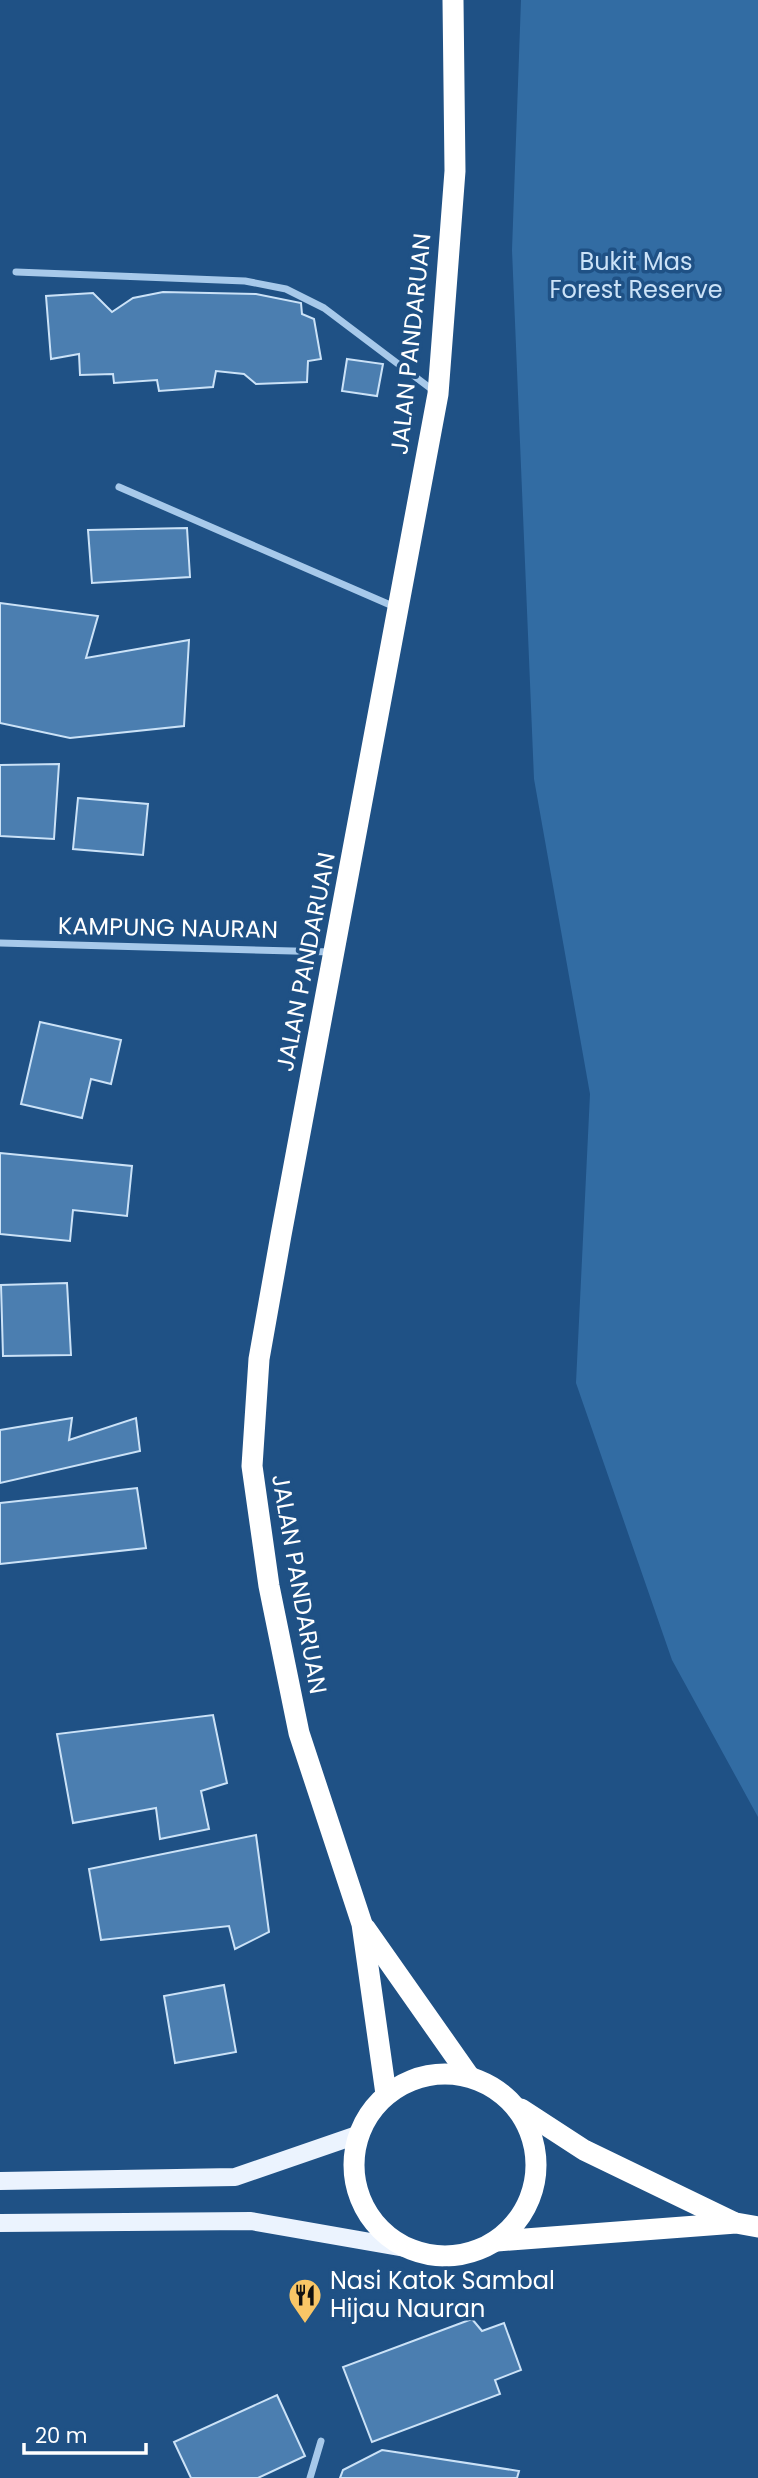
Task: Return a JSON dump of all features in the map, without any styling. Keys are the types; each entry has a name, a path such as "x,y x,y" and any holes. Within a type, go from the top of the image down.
{"highway":[{"name":"JALAN PANDARUAN","path":"386,2094 362,1924 299,1733 269,1586 251,1466 259,1359 438,394 455,172 453,0"},
{"name":"JALAN PANDARUAN","path":"362,1924 469,2076"},
{"path":"516,2106 532,2132 537,2162 533,2193 519,2220 497,2241 468,2254 436,2257 405,2248 378,2229 359,2201 352,2168 357,2135 386,2094 411,2079 440,2073 469,2076 495,2087 516,2106 584,2150 736,2223"},
{"path":"497,2241 736,2223 758,2227"}],"main road":[{"path":"0,2181 235,2177 357,2135"},
{"path":"0,2223 251,2221 405,2248"}],"street":[{"path":"16,272 245,281 286,289 324,308 438,394"},
{"path":"119,487 399,609"},
{"name":"KAMPUNG NAURAN","path":"0,943 335,952"},
{"path":"310,2478 321,2441"}],"green space":[{"name":"Bukit Mas Forest Reserve","path":"521,0 758,0 758,1817 672,1660 576,1383 590,1094 534,779 512,250"}],"building":[{"path":"163,292 256,294 301,303 302,314 314,319 321,359 308,361 307,382 256,384 244,374 216,371 213,387 159,391 157,380 114,383 113,374 80,375 79,354 51,359 46,296 93,293 112,312 133,298"},
{"path":"347,359 383,364 377,396 342,391"},
{"path":"187,528 190,577 92,583 88,530"},
{"path":"0,603 98,616 86,658 189,640 184,726 70,738 0,723"},
{"path":"59,764 54,839 0,836 0,765"},
{"path":"78,798 148,804 143,855 73,849"},
{"path":"40,1022 121,1040 111,1084 91,1079 82,1118 21,1104"},
{"path":"0,1153 132,1166 127,1216 73,1210 70,1241 0,1234"},
{"path":"67,1283 71,1355 3,1356 1,1285"},
{"path":"72,1418 69,1440 136,1418 140,1451 0,1483 0,1430"},
{"path":"137,1488 146,1548 0,1564 0,1503"},
{"path":"213,1715 227,1783 201,1791 209,1829 160,1839 156,1808 73,1823 57,1734"},
{"path":"256,1835 269,1932 235,1949 229,1926 101,1940 89,1869"},
{"path":"224,1985 236,2052 175,2063 164,1996"},
{"path":"472,2319 482,2331 504,2323 521,2370 495,2380 500,2394 372,2442 343,2367"},
{"path":"277,2395 305,2456 258,2478 191,2478 174,2442"},
{"path":"382,2450 519,2471 517,2478 340,2478 343,2470"}],"place":[{"name":"Nasi Katok Sambal Hijau Nauran","path":"305,2325"}]}
